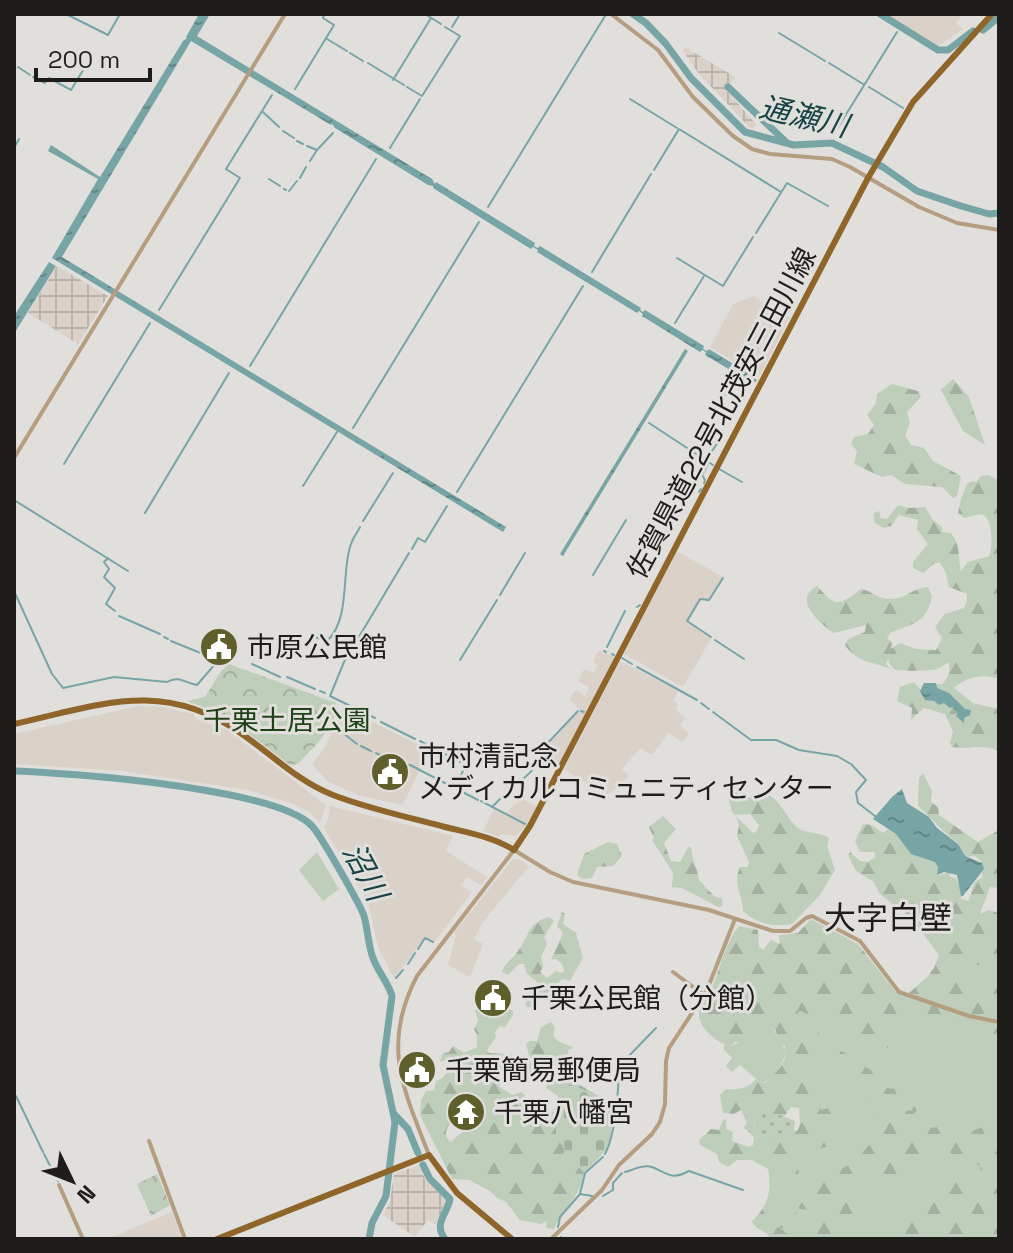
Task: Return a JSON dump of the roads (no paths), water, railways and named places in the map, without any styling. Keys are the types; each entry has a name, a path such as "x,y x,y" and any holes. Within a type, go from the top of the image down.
{"main road":[{"name":"佐賀県道22号北茂安三田川線","path":"514,850 536,816 868,178 913,102 992,14"},
{"path":"14,724 118,701 154,700 186,706 226,723 295,774 332,795 473,833 514,850"},
{"path":"217,1239 429,1155 457,1193 512,1239"}],"street":[{"path":"14,458 285,14"},
{"path":"611,14 658,50 693,97 743,144 770,154 832,159 919,207 957,223 999,230"},
{"path":"429,1155 399,1076 396,1040 399,1018 417,976 514,850 573,882 735,918 784,933 812,916 860,941 899,992 969,1016 999,1022"},
{"path":"551,1239 602,1190 619,1165 656,1129 665,1104 669,1048 704,995 735,918"},
{"path":"673,972 704,995"},
{"path":"149,1141 185,1239"},
{"path":"59,1185 83,1239"}],"water":[{"path":"199,14 210,14 197,36 757,381 752,383 705,355 706,352 700,352 642,316 639,311 637,313 332,124 191,41 62,257 506,527 503,532 52,258 98,179 48,151 51,145 100,177"},
{"path":"49,262 56,266 14,334 14,316"},
{"path":"685,349 688,351 563,556 560,554"},
{"path":"924,683 936,683 937,688 949,693 965,709 971,710 964,723 956,716 958,713 953,707 925,700 920,691"},
{"path":"902,789 907,803 929,817 937,828 958,844 965,856 982,863 984,869 963,896 957,875 944,872 937,875 935,862 911,854 896,834 873,819"}],"waterway":[{"path":"66,14 108,35 120,14"},
{"path":"295,89 334,25 323,18 324,14"},
{"path":"425,14 441,24"},
{"path":"452,27 460,14"},
{"name":"通瀬川","path":"633,14 666,44 691,78 745,132 794,145 832,143 883,167 917,191 989,214 999,213"},
{"path":"880,14 938,50 948,50 973,31"},
{"path":"488,207 605,16"},
{"path":"983,30 999,17"},
{"path":"393,80 431,18"},
{"path":"407,87 422,96 460,36 445,27"},
{"path":"837,129 897,32"},
{"path":"779,33 825,61"},
{"path":"327,39 347,51"},
{"path":"350,53 363,61"},
{"path":"368,63 404,85"},
{"path":"829,63 863,84"},
{"path":"18,67 30,75"},
{"path":"33,77 45,83 49,78 71,90 85,67"},
{"path":"728,87 785,141"},
{"path":"869,87 903,108"},
{"path":"159,310 240,178 226,169 272,95"},
{"path":"390,148 420,99"},
{"path":"630,99 677,128"},
{"path":"263,112 279,127"},
{"path":"654,170 679,129 781,192"},
{"path":"283,131 294,138"},
{"path":"307,146 317,150 333,133"},
{"path":"14,148 19,139"},
{"path":"297,141 303,144"},
{"path":"310,161 317,150"},
{"path":"250,366 376,159"},
{"path":"300,178 306,167"},
{"path":"592,272 651,174"},
{"path":"269,179 280,186"},
{"path":"289,191 297,181"},
{"path":"756,233 787,183 828,206"},
{"path":"353,428 479,222"},
{"path":"677,258 723,286 753,237"},
{"path":"675,323 704,276"},
{"path":"457,492 583,286"},
{"path":"64,464 150,323"},
{"path":"145,513 229,373"},
{"path":"710,420 734,379"},
{"path":"649,423 713,465"},
{"path":"303,486 337,432"},
{"path":"707,459 723,434"},
{"path":"704,483 702,475 708,464"},
{"path":"719,469 742,482"},
{"path":"363,521 393,473"},
{"path":"14,500 128,571"},
{"path":"412,549 418,538 425,542 447,506"},
{"path":"593,575 626,520"},
{"path":"314,637 327,641 335,632 343,608 348,554 360,527"},
{"path":"375,718 330,696 344,662 409,553"},
{"path":"500,595 525,553"},
{"path":"108,558 104,562 109,569 104,577 115,588 106,604 115,611"},
{"path":"711,637 687,621 700,599 709,600 723,578"},
{"path":"14,591 52,674 63,688 114,677 167,682 178,679 197,685 216,663"},
{"path":"460,660 497,600"},
{"path":"607,647 625,611"},
{"path":"119,616 160,634"},
{"path":"164,637 168,639"},
{"path":"715,640 744,659"},
{"path":"171,641 208,656"},
{"path":"622,658 632,664"},
{"path":"252,664 280,677"},
{"path":"637,667 697,700"},
{"path":"287,677 315,689"},
{"path":"320,691 325,693"},
{"path":"701,703 709,709"},
{"path":"545,746 578,711"},
{"path":"713,712 751,740 776,740 799,750 837,756 851,764 866,780 856,792 858,803 875,816"},
{"path":"381,722 415,739"},
{"path":"343,733 357,744"},
{"path":"420,741 431,747"},
{"path":"361,746 371,751"},
{"path":"435,749 442,753"},
{"path":"510,789 536,766 544,750"},
{"path":"376,753 396,763"},
{"path":"445,754 453,758"},
{"path":"455,759 460,762"},
{"path":"401,765 410,765 478,800"},
{"path":"455,787 464,769"},
{"name":"沼川","path":"14,771 124,779 217,792 291,813 312,826 361,910 373,958 392,996 383,1065 395,1122 386,1196 372,1223 369,1239"},
{"path":"492,807 508,791"},
{"path":"481,801 525,824"},
{"path":"418,949 425,938 433,942"},
{"path":"408,964 415,953"},
{"path":"396,978 403,970"},
{"path":"620,1065 656,1028"},
{"path":"605,1154 614,1125 619,1070"},
{"path":"16,1096 43,1152"},
{"path":"394,1114 408,1129 418,1153"},
{"path":"44,1154 58,1181"},
{"path":"580,1194 585,1173 603,1157"},
{"path":"423,1165 430,1179 450,1199 440,1228 445,1239"},
{"path":"625,1172 645,1166 673,1176 689,1171 743,1190"},
{"path":"603,1196 613,1190 613,1183 622,1173"},
{"path":"558,1227 560,1217 580,1194 592,1196"}],"place":[{"name":"市原公民館","path":"219,647"},
{"name":"市村清記念 メディカルコミュニティセンター","path":"390,772"},
{"name":"千栗公民館（分館）","path":"493,998"},
{"name":"千栗簡易郵便局","path":"417,1070"},
{"name":"千栗八幡宮","path":"466,1112"}],"district":[{"name":"大字白壁","path":"888,918"}],"park label":[{"name":"千栗土居公園","path":"287,720"}]}
